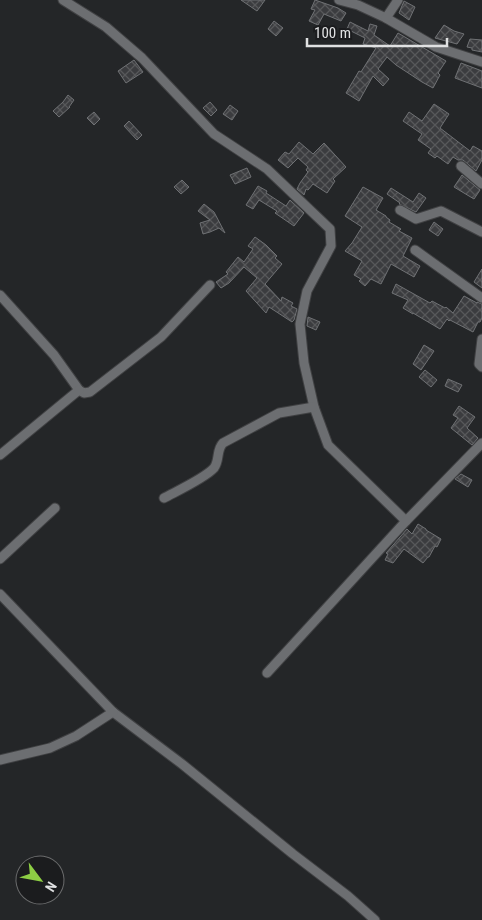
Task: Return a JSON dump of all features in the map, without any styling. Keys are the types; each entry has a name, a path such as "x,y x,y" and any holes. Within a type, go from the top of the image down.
{"street":[{"path":"63,0 106,27 142,58 214,134 267,169 330,229 331,246 307,290 300,324 304,363 314,407 328,445 406,521"},
{"path":"339,0 359,2 436,46 482,62"},
{"path":"386,18 398,0"},
{"path":"461,166 482,184"},
{"path":"400,210 416,219 441,211 482,232"},
{"path":"414,250 482,298"},
{"path":"0,295 54,355 84,393 90,392 161,337 210,285"},
{"path":"482,339 479,364 482,367"},
{"path":"0,455 80,390"},
{"path":"164,498 208,473 218,461 220,445 223,443 279,413 314,407"},
{"path":"268,674 406,521 482,443"},
{"path":"0,559 55,508"},
{"path":"0,594 113,712 182,764 348,896 375,920"},
{"path":"0,760 50,748 76,736 113,712"}],"building":[{"path":"241,0 265,0 257,11"},
{"path":"315,0 338,8 346,13 341,21 324,14 318,25 309,21 315,10 311,9"},
{"path":"404,1 415,7 409,20 399,13"},
{"path":"274,21 283,28 276,36 268,29"},
{"path":"350,22 368,31 370,24 377,26 374,35 390,46 398,33 446,61 438,73 440,75 433,88 396,65 387,57 378,69 389,79 383,86 373,76 359,101 346,93 376,48 363,44 365,38 347,29"},
{"path":"444,25 464,34 457,44 435,38"},
{"path":"470,39 482,40 482,52 467,47"},
{"path":"134,60 143,72 126,83 118,71"},
{"path":"461,63 482,71 482,88 455,78"},
{"path":"68,95 74,100 70,107 59,117 53,111"},
{"path":"210,102 217,110 211,116 203,108"},
{"path":"434,104 449,114 440,128 470,151 473,146 482,151 482,160 476,171 463,160 453,157 448,164 437,156 435,158 428,153 431,149 418,140 422,134 403,121 409,112 422,121"},
{"path":"230,105 238,111 232,120 223,114"},
{"path":"94,112 100,119 94,125 87,118"},
{"path":"129,121 142,135 137,140 124,126"},
{"path":"299,142 313,154 324,143 346,167 333,179 335,181 327,193 313,184 308,190 306,189 304,195 297,189 308,172 306,170 308,167 298,158 288,168 278,160 285,152 289,154"},
{"path":"247,168 251,177 235,184 230,175"},
{"path":"462,175 480,190 474,199 454,187"},
{"path":"182,180 189,187 181,194 174,187"},
{"path":"258,186 286,206 290,200 304,213 294,226 275,213 277,211 259,200 253,209 246,205"},
{"path":"363,187 383,198 376,210 386,216 390,220 389,222 401,229 399,231 412,238 403,256 420,266 414,277 391,264 381,284 371,279 365,286 359,281 361,279 354,275 362,261 345,251 362,227 345,216"},
{"path":"391,188 413,202 419,193 426,198 416,212 399,204 387,194"},
{"path":"204,204 214,212 225,233 219,228 203,234 200,223 210,220 198,211"},
{"path":"434,222 443,229 438,236 429,230"},
{"path":"255,237 277,256 275,258 282,264 265,284 281,301 282,297 293,303 291,306 297,309 292,322 269,307 266,313 246,291 257,278 244,267 229,283 221,288 216,282 228,274 226,272 238,257 244,262 253,249 248,246"},
{"path":"482,269 482,288 474,282"},
{"path":"396,284 430,303 432,301 446,307 453,313 464,296 482,304 482,318 473,332 447,319 440,329 403,308 408,300 392,293"},
{"path":"308,317 320,322 316,330 307,326"},
{"path":"424,345 434,351 421,370 413,364"},
{"path":"425,370 437,380 431,387 419,377"},
{"path":"448,379 462,385 458,392 445,386"},
{"path":"459,406 475,417 467,428 478,438 472,445 451,428 458,418 453,415"},
{"path":"461,474 472,480 468,487 455,479"},
{"path":"418,524 441,539 429,557 423,563 404,549 393,563 385,560 388,554 386,553 407,529 412,534"}]}
